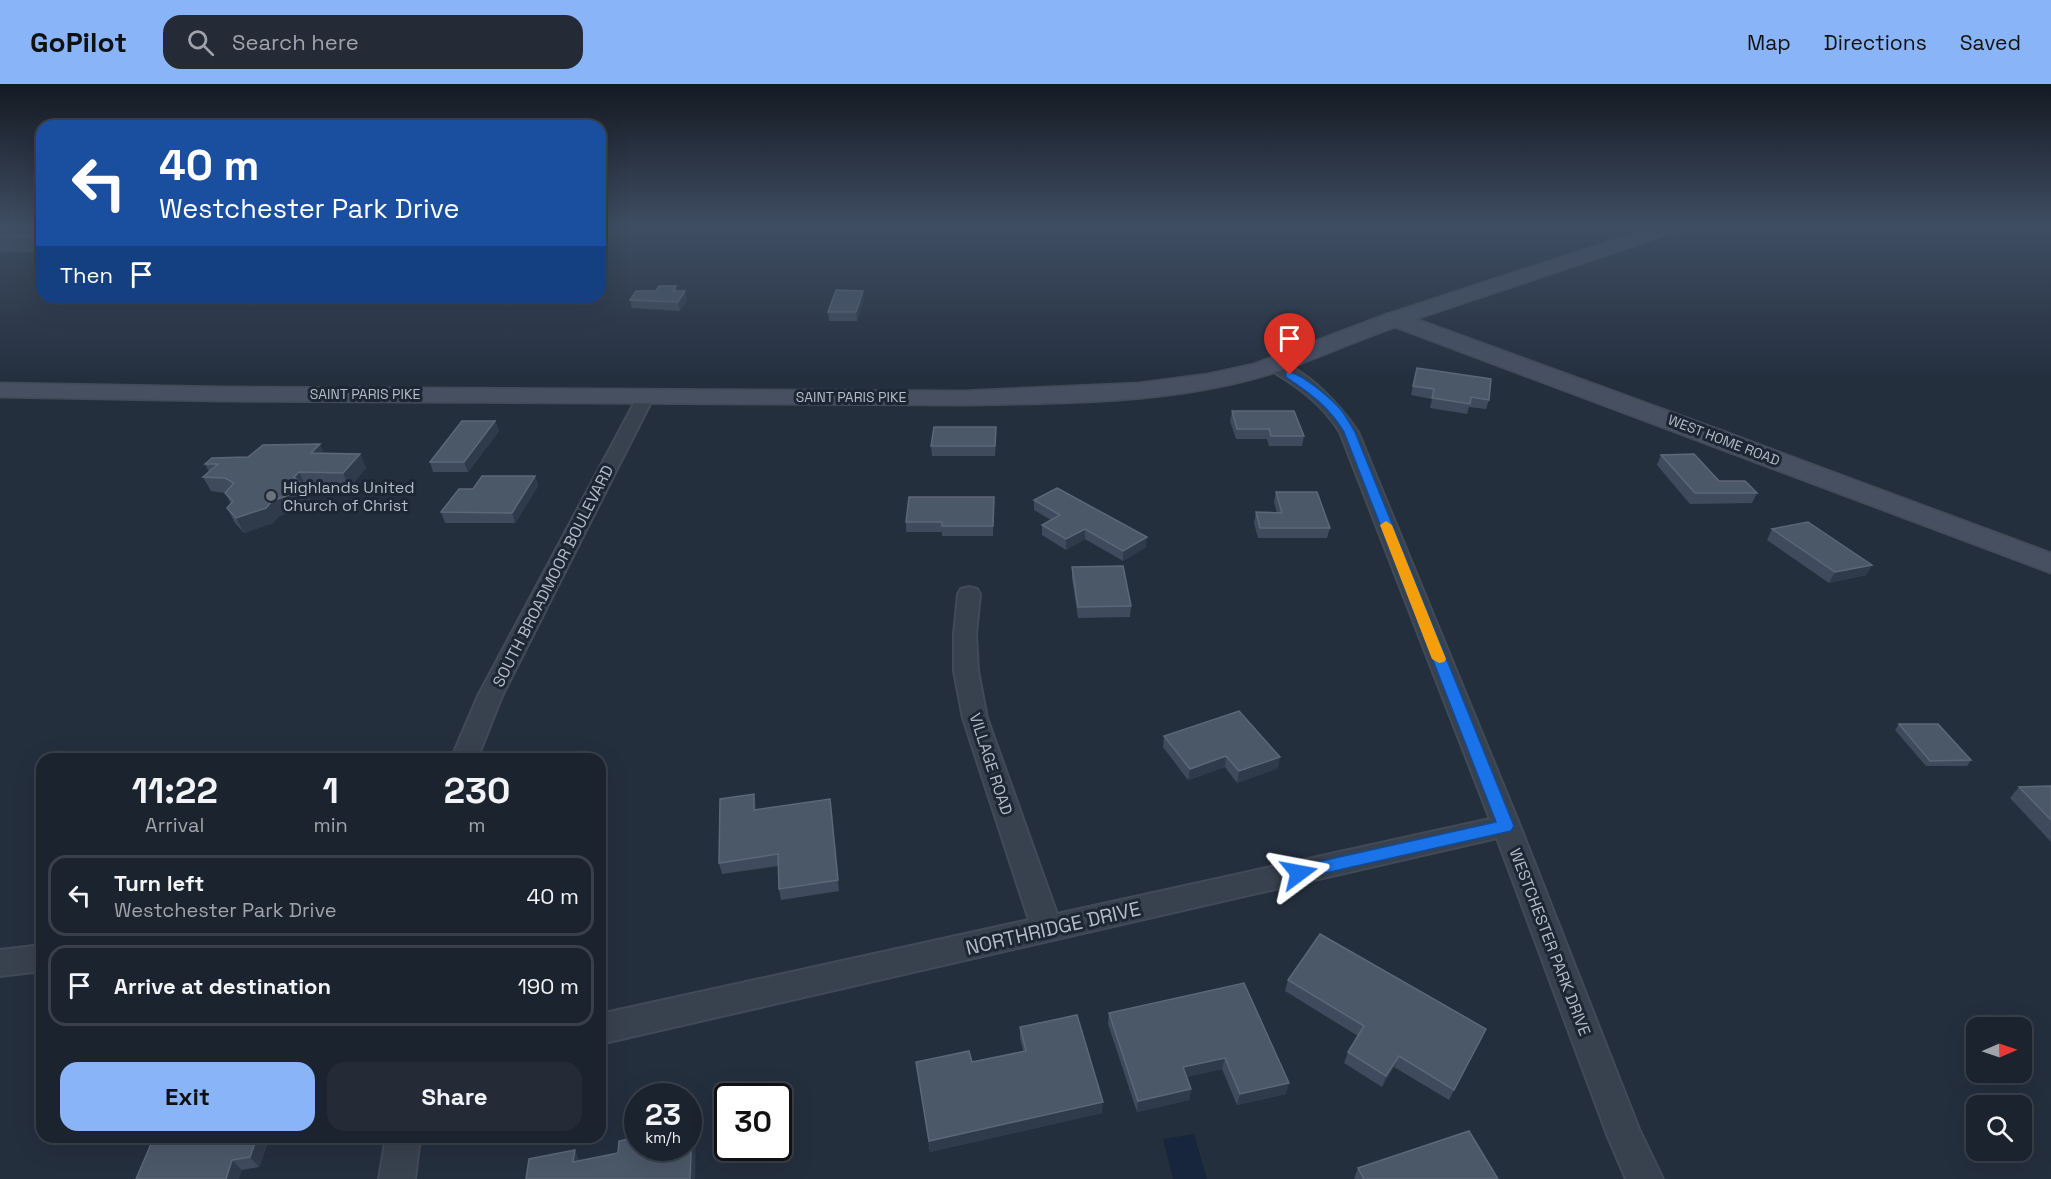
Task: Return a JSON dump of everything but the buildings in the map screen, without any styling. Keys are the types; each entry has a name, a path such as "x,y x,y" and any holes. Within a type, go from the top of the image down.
{"street":[{"name":"SAINT PARIS PIKE","path":"0,390 963,398 1103,394 1206,381 1273,365 1395,319 1522,277"},
{"name":"WEST HOME ROAD","path":"1395,319 2051,564"},
{"name":"WESTCHESTER PARK DRIVE","path":"1273,365 1307,384 1323,397 1338,413 1349,432 1506,826 1625,1137 1645,1179"},
{"name":"SOUTH BROADMOOR BOULEVARD","path":"467,753 501,675 646,396"},
{"name":"VILLAGE ROAD","path":"969,594 965,634 966,671 975,718 1047,929"},
{"name":"NORTHRIDGE DRIVE","path":"606,1028 1506,826"},
{"path":"0,963 36,959"},
{"path":"397,1179 402,1143"}],"water":[{"path":"1194,1134 1207,1179 1173,1179 1163,1139"}],"slow traffic":[{"path":"1386,525 1439,659"}],"place":[{"name":"Highlands United Church of Christ","path":"271,496"}],"route":[{"path":"1290,375 1307,384 1323,397 1338,413 1349,432 1506,826 1299,873"}]}
